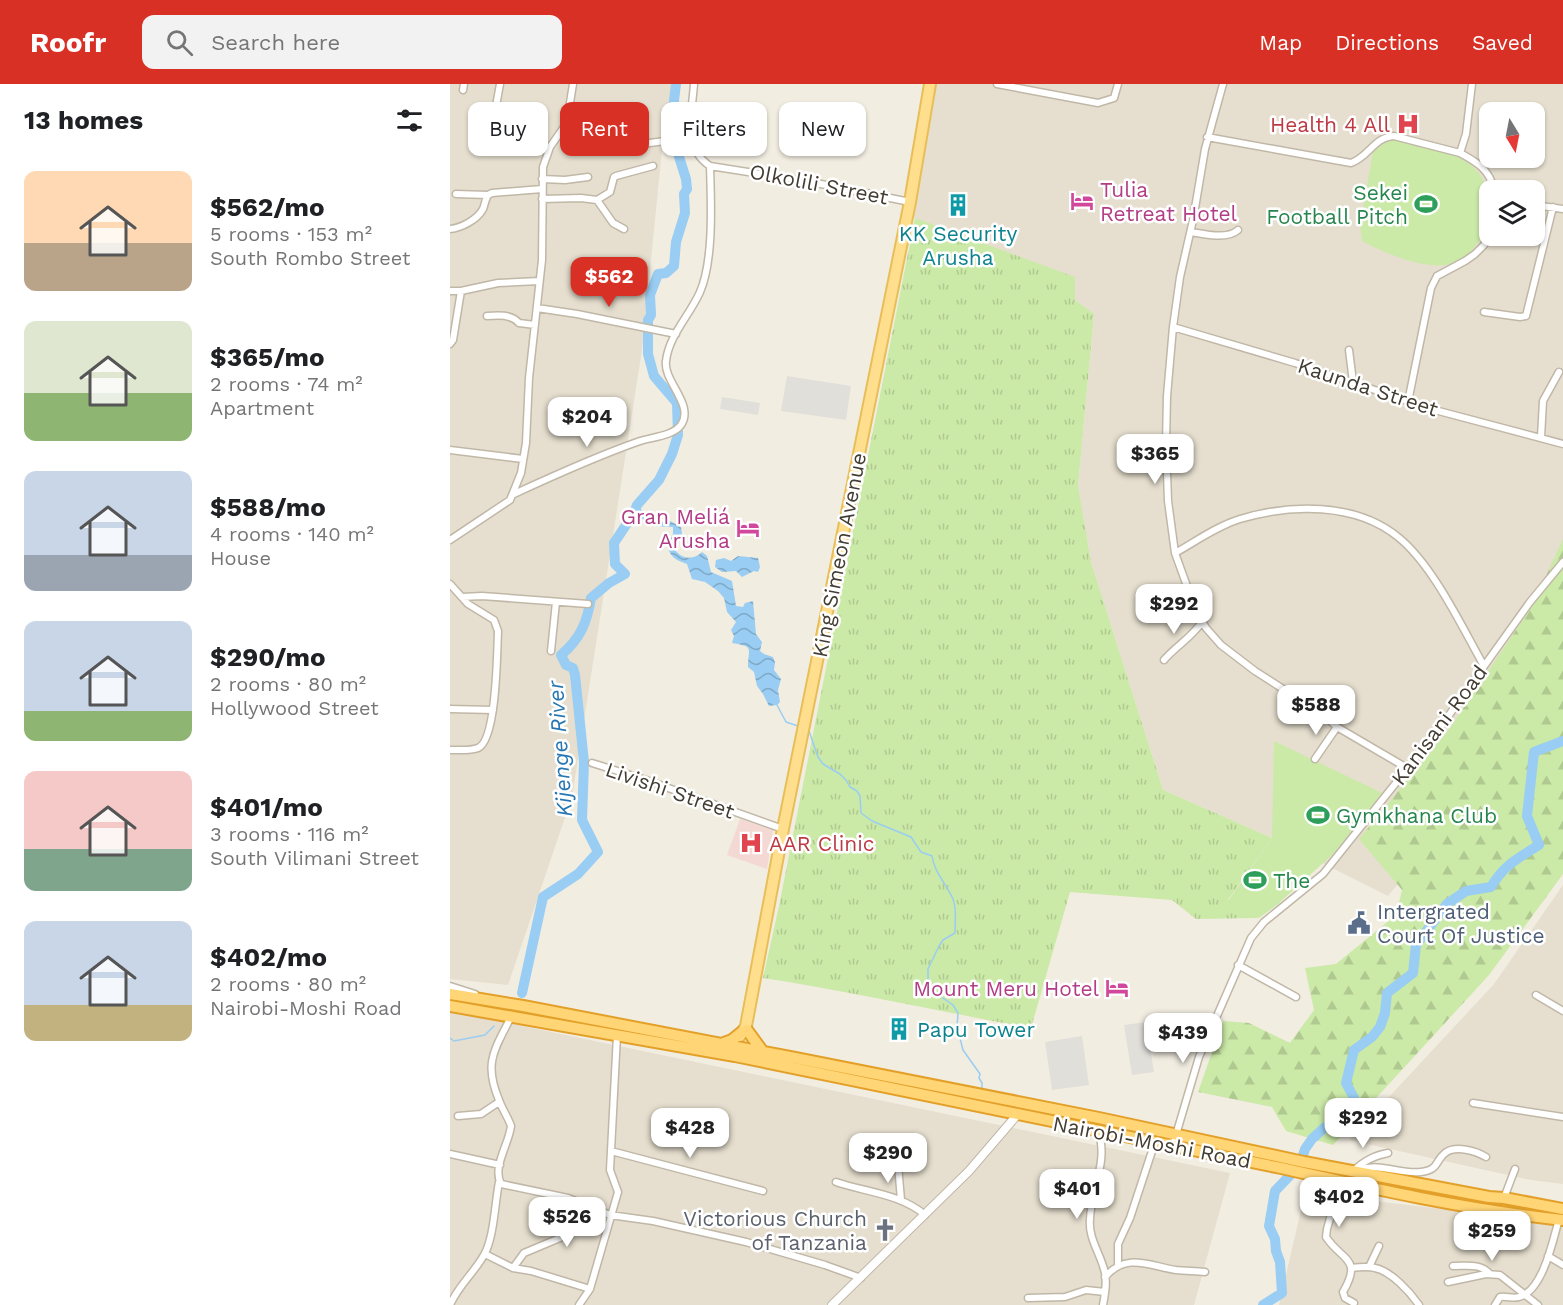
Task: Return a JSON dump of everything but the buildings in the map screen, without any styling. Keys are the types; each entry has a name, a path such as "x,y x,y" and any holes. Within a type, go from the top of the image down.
{"highway":[{"path":"450,994 739,1053"},
{"path":"450,1006 617,1035 705,1046 732,1040 745,1029 763,1052"},
{"path":"720,1044 739,1053"},
{"name":"Nairobi-Moshi Road","path":"739,1053 763,1052 1302,1167 1355,1172 1504,1198 1562,1216"},
{"name":"Nairobi-Moshi Road","path":"739,1053 1017,1115 1155,1142 1174,1140"},
{"name":"Nairobi-Moshi Road","path":"1302,1167 1340,1182 1486,1209 1562,1216"}],"main road":[{"name":"King Simeon Avenue","path":"739,1053 910,202 930,84"}],"street":[{"path":"497,102 500,84"},
{"path":"514,494 526,443 529,378 544,225 542,179 545,157 564,127 573,84"},
{"path":"692,102 694,84"},
{"path":"997,84 1098,103 1114,98 1118,84"},
{"path":"1223,84 1207,137 1191,232 1180,277 1173,327 1167,396 1166,444 1168,501 1175,553 1186,589 1202,622 1213,637 1232,654 1325,716 1337,727 1407,768"},
{"path":"1460,153 1466,134 1472,84"},
{"path":"1207,137 1351,164 1358,161 1378,140 1386,136 1394,136 1460,153 1482,166 1491,180"},
{"path":"450,540 500,508 514,494 614,450 671,433 680,426 683,420 683,406 665,363 676,334 704,280 710,210 710,166 697,156"},
{"path":"542,199 597,200 610,192 614,177 653,166"},
{"name":"Olkolili Street","path":"710,166 811,182 910,202"},
{"path":"542,179 565,180 588,177"},
{"path":"456,194 488,195 542,189"},
{"path":"450,229 473,220 483,210 488,195"},
{"path":"597,200 613,223 624,230"},
{"path":"1545,206 1563,209"},
{"path":"1484,312 1526,316 1552,207"},
{"path":"1191,232 1227,235 1238,231"},
{"path":"1408,402 1431,288 1437,276 1465,261 1483,246"},
{"path":"450,291 461,291 498,283 539,281"},
{"path":"450,344 453,340 461,291"},
{"path":"537,308 676,334"},
{"path":"487,316 503,315 519,323 535,325"},
{"name":"Kaunda Street","path":"1173,327 1295,363 1408,402 1563,444"},
{"path":"1349,350 1353,382"},
{"path":"1541,437 1544,401 1559,372"},
{"path":"450,450 523,459"},
{"path":"1175,553 1238,520 1274,512 1313,509 1344,512 1364,518 1393,533 1412,551 1435,582 1484,666"},
{"name":"Kanisani Road","path":"1174,1140 1193,1073 1251,938 1264,922 1323,874 1440,729 1544,583 1563,562"},
{"path":"450,584 476,610 494,620 498,631 490,729 480,746 450,750"},
{"path":"462,597 482,596 588,604"},
{"path":"551,651 556,602"},
{"path":"1164,660 1172,650 1189,639 1202,622"},
{"path":"450,709 493,710"},
{"path":"1315,759 1337,727"},
{"name":"Livishi Street","path":"592,763 783,829"},
{"path":"1238,965 1296,997"},
{"path":"450,986 464,989 488,1000"},
{"path":"1536,995 1563,1011"},
{"path":"450,1305 453,1292 485,1254 489,1241 500,1165 511,1126 492,1082 491,1061 512,1015"},
{"path":"579,1305 590,1289 618,1192 610,1170 617,1035"},
{"path":"458,1116 481,1114 499,1102"},
{"path":"1473,1103 1563,1117"},
{"path":"832,1305 969,1171 1017,1115"},
{"path":"1098,1131 1102,1154 1089,1225 1105,1277 1102,1305"},
{"path":"1118,1265 1118,1244 1130,1218 1155,1142"},
{"path":"1355,1172 1372,1167 1422,1172 1436,1168 1444,1153 1451,1150 1479,1153 1486,1157"},
{"path":"610,1151 763,1191"},
{"path":"1355,1172 1361,1163 1388,1153"},
{"path":"450,1154 500,1165"},
{"path":"898,1165 901,1200"},
{"path":"1504,1198 1515,1169"},
{"path":"499,1182 510,1187 547,1192 568,1198 610,1215 653,1221 746,1242 861,1278"},
{"path":"836,1182 901,1200 925,1215"},
{"path":"1340,1182 1326,1237 1347,1258 1351,1268 1351,1280 1343,1293 1345,1298 1354,1303"},
{"path":"513,1268 524,1252 573,1231 586,1219 590,1207"},
{"path":"1495,1305 1503,1296 1519,1297 1525,1294 1539,1279 1562,1216"},
{"path":"1369,1267 1379,1246"},
{"path":"485,1254 513,1268 531,1271 590,1289"},
{"path":"1548,1256 1563,1265"},
{"path":"1105,1277 1118,1265 1143,1263 1177,1270 1205,1272"},
{"path":"1452,1266 1478,1267 1486,1269 1490,1274"},
{"path":"1351,1268 1369,1267 1381,1270 1419,1305"},
{"path":"1448,1282 1490,1274 1504,1277 1538,1305"},
{"path":"1028,1298 1065,1297 1086,1290 1105,1292"}],"shaded area":[{"path":"450,84 674,84 670,102 661,102 661,156 642,350 572,797 508,985 450,979"},
{"path":"934,84 1563,84 1563,672 1469,798 1388,896 1272,838 1163,790 1091,562 1078,487 1094,314 1075,300 909,217"},
{"path":"787,376 851,386 846,420 781,411"},
{"path":"722,397 760,403 758,415 720,409"},
{"name":"AAR Clinic","path":"740,819 773,830 767,869 727,855"},
{"path":"1563,885 1563,1184 1531,1180 1349,1140 1494,984"},
{"path":"450,1011 1230,1173 1194,1305 450,1305"},
{"path":"1146,1022 1154,1072 1132,1075 1124,1025"},
{"path":"1082,1036 1089,1085 1052,1090 1045,1042"},
{"path":"1305,1193 1563,1223 1563,1305 1279,1305"}],"green space":[{"name":"Sekei Football Pitch","path":"1390,139 1448,152 1465,161 1478,172 1483,180 1479,180 1479,241 1476,246 1464,257 1449,264 1429,265 1393,255 1362,241 1360,226 1373,152"},
{"path":"915,218 1075,277 1075,300 1094,314 1078,486 1091,562 1163,790 1272,838 1228,900 1259,918 1196,919 1172,900 1070,892 1031,1028 763,978"},
{"path":"1563,539 1563,874 1489,975 1333,1145 1286,1131 1272,1107 1198,1092 1223,1021 1249,1023 1290,1043 1314,1010 1305,968 1336,964 1396,915 1402,890 1359,839 1450,728 1532,606"},
{"name":"Gymkhana Club","path":"1274,741 1382,793 1333,854 1278,904 1259,918 1228,901 1272,838"}],"water":[{"path":"637,505 655,521 670,521 681,527 682,534 674,548 680,555 691,558 702,552 707,556 711,572 732,581 736,606 743,607 745,603 753,601 756,634 762,642 760,651 773,657 774,670 781,679 778,690 780,702 777,705 769,706 757,686 754,672 748,667 749,649 732,643 734,636 731,630 736,622 727,612 724,598 705,582 692,579 687,564 672,556 667,546 673,534 673,527 652,526 634,513"},
{"path":"738,556 758,558 760,567 758,572 754,571 742,577 736,571 722,572 715,567 716,560 724,558 731,561"}],"waterway":[{"name":"Kijenge River","path":"522,993 543,897 578,874 598,852 582,820 584,762 575,675 573,668 566,665 561,655 582,630 591,598 609,583 625,574 615,564 614,543 637,505 659,480 672,454 678,435 677,403 654,376 648,354 650,295 658,274 666,273 674,266 676,242 685,213 686,179 675,144 673,109 676,84"},
{"path":"777,705 786,722 798,726"},
{"path":"809,731 818,757 823,764 840,774 850,787 857,791 860,796 861,813 872,821 911,837 921,852 932,856 935,868 953,899 955,933 943,940 939,946 928,969 928,979 934,992 953,1005 958,1013 957,1027 963,1050 980,1074 982,1089"},
{"path":"1263,1305 1282,1293 1280,1262 1275,1239 1269,1226 1275,1191 1300,1165 1305,1149 1312,1139 1324,1128 1354,1112 1354,1098 1346,1083 1354,1050 1372,1037 1380,1027 1385,1013 1387,993 1413,973 1416,945 1447,904 1466,891 1491,887 1506,867 1539,845 1527,816 1534,752 1563,741"},
{"path":"450,1038 454,1041 485,1035 494,1026"}],"place":[{"name":"Health 4 All","path":"1408,124"},
{"name":"Tulia Retreat Hotel","path":"1082,201"},
{"name":"Sekei Football Pitch","path":"1426,204"},
{"name":"KK Security Arusha","path":"958,205"},
{"name":"Gran Meliá Arusha","path":"748,528"},
{"name":"Gymkhana Club","path":"1318,815"},
{"name":"AAR Clinic","path":"751,843"},
{"name":"The","path":"1255,880"},
{"name":"Intergrated Court Of Justice","path":"1359,923"},
{"name":"Mount Meru Hotel","path":"1117,988"},
{"name":"Papu Tower","path":"899,1029"},
{"name":"Victorious Church of Tanzania","path":"885,1230"}]}
